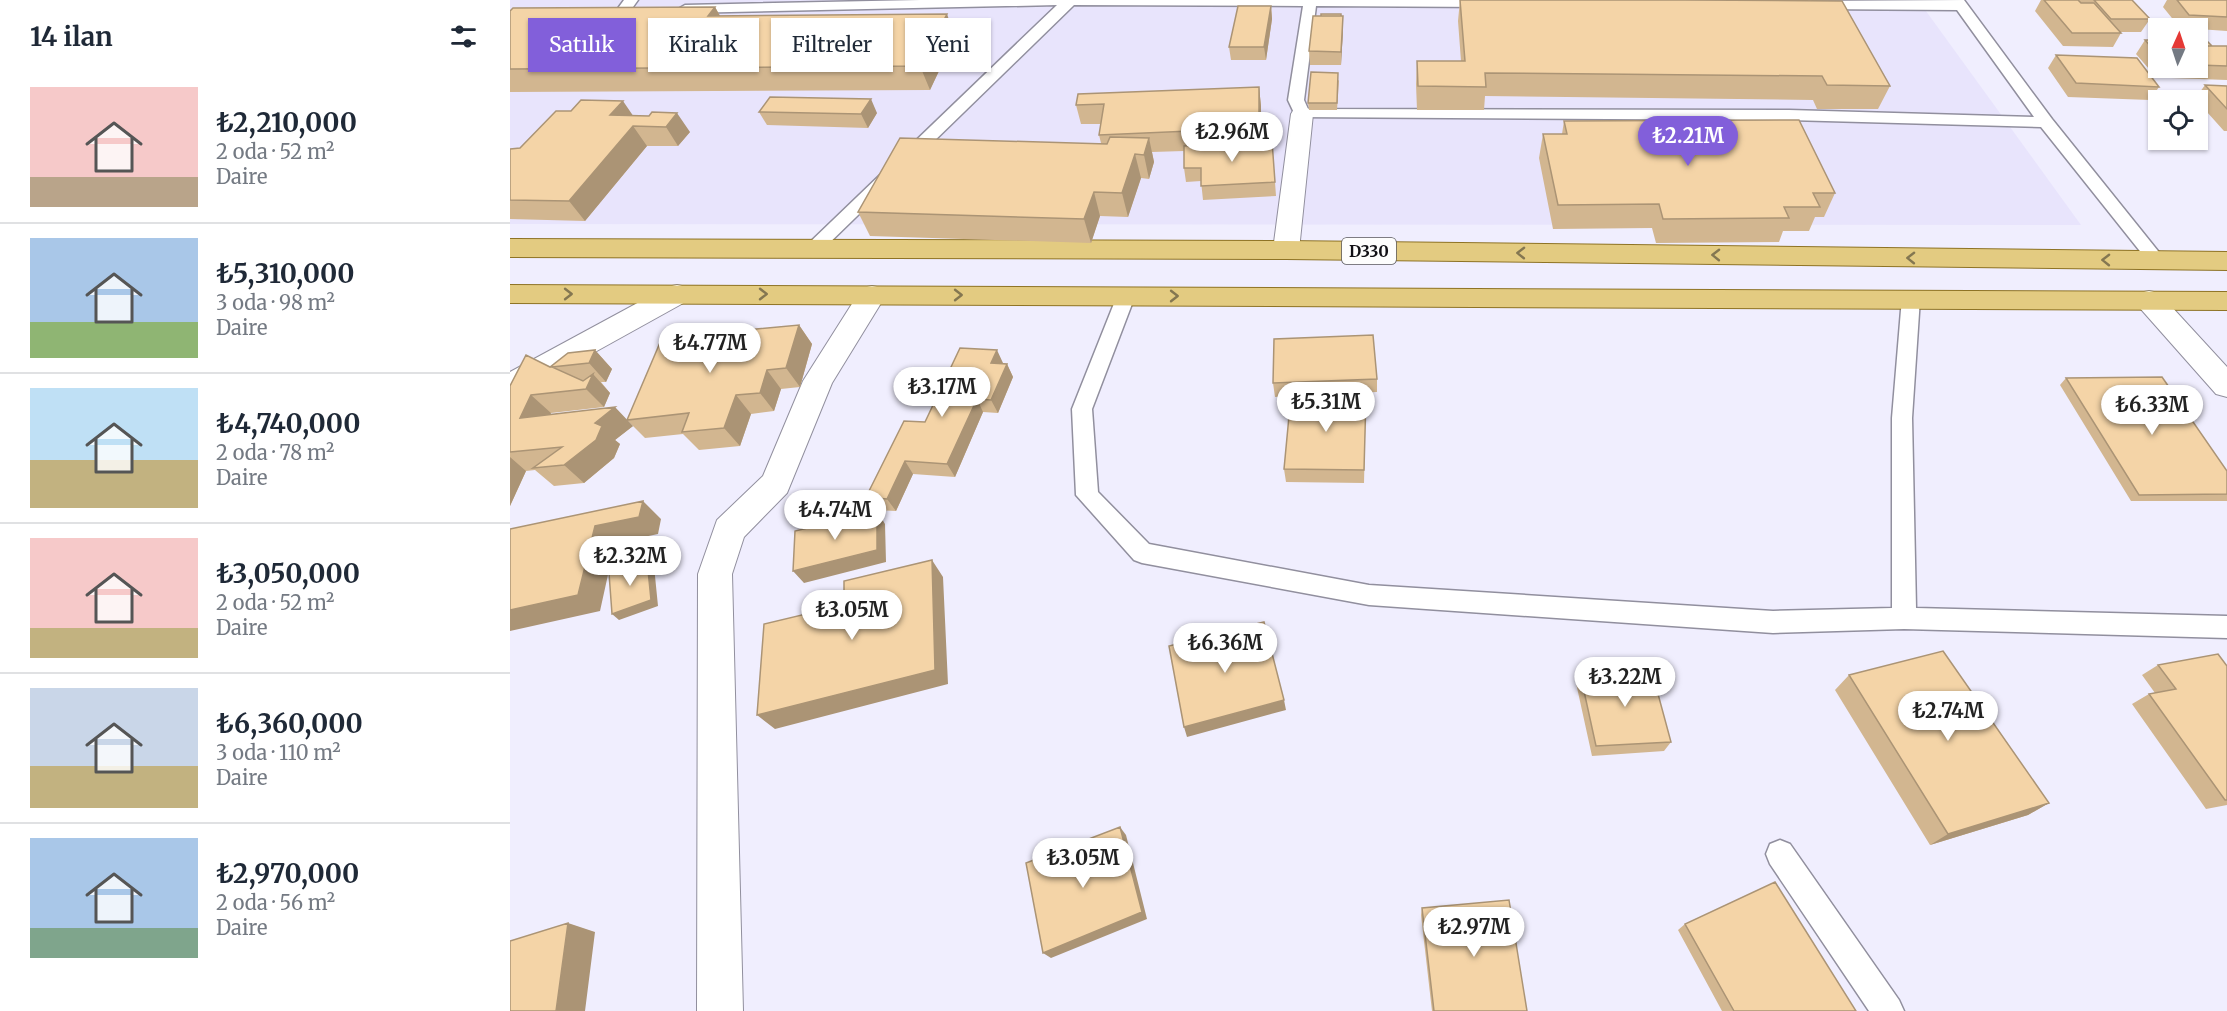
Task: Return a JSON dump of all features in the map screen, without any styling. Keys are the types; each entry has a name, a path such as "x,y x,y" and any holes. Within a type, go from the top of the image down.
{"main road":[{"name":"D330","path":"510,248 1286,250 2227,261"},
{"path":"510,294 2227,301"}],"street":[{"path":"1286,250 1302,114"},
{"path":"510,385 677,294"},
{"path":"720,1011 715,574 729,530 776,484 818,381 872,295"},
{"path":"2149,300 2227,386"}],"lane":[{"path":"813,249 1071,0"},
{"path":"670,10 858,3 1071,0 1500,3"},
{"path":"1300,1 1296,100 1302,114 1789,115 2046,122"},
{"path":"1797,5 1960,3 2046,122 2157,261"},
{"path":"622,7 647,10"},
{"path":"1126,296 1082,409 1087,495 1142,553 1369,595 1773,622 1905,618 2227,627"},
{"path":"1905,618 1902,418 1911,298"},
{"path":"1780,854 1888,1011"}],"shaded area":[{"path":"510,0 1918,0 2081,225 510,224"}],"building":[{"path":"1460,0 1842,1 1890,86 1827,85 1822,76 1485,73 1486,87 1418,86 1417,61 1465,61"},
{"path":"2044,0 2078,0 2081,3 2094,3 2121,33 2072,33"},
{"path":"2094,0 2132,0 2149,18 2148,19 2111,19"},
{"path":"2177,0 2227,0 2227,17 2189,15"},
{"path":"1238,6 1271,6 1264,47 1229,47"},
{"path":"715,7 708,16 947,14 945,18 905,18 905,66 893,66 893,18 771,18 771,67 759,67 759,18 648,18 648,68 636,68 636,18 528,18 528,69 510,69 510,11 513,8"},
{"path":"1321,14 1341,14 1341,16 1321,16"},
{"path":"1313,16 1343,16 1341,52 1309,51"},
{"path":"2208,46 2227,46 2227,66 2208,65"},
{"path":"2056,55 2137,58 2148,72 2148,78 2152,78 2159,87 2076,83"},
{"path":"1311,72 1338,73 1337,103 1308,103"},
{"path":"2205,85 2227,86 2227,109"},
{"path":"1259,87 1259,128 1099,135 1104,104 1076,105 1078,94"},
{"path":"770,97 871,99 861,114 759,112"},
{"path":"581,100 623,101 610,115 649,116 652,112 677,113 666,127 633,126 569,201 510,200 510,149 520,148 556,111 571,111"},
{"path":"1799,120 1835,193 1813,193 1820,207 1784,207 1789,218 1663,219 1659,204 1558,205 1543,134 1567,134 1564,121"},
{"path":"1110,137 1149,138 1144,155 1135,154 1122,193 1094,192 1084,219 858,212 900,138 1107,144"},
{"path":"1272,141 1275,182 1201,186 1201,168 1184,168 1184,146"},
{"path":"799,325 786,368 767,370 760,393 736,395 724,428 682,432 689,413 627,420 662,338"},
{"path":"1373,335 1377,379 1273,383 1274,339"},
{"path":"960,348 997,350 991,363 1007,364 991,400 977,399 947,464 905,461 887,499 866,497 904,421 925,422"},
{"path":"595,350 589,363 552,367 583,381 593,374 586,389 531,395 520,418 615,407 595,423 602,426 596,440 564,465 533,468 562,447 510,452 510,386 526,355 550,367 568,353"},
{"path":"2162,377 2227,471 2227,494 2139,495 2066,378"},
{"path":"1291,395 1366,396 1364,470 1284,469"},
{"path":"643,501 639,517 595,526 578,595 510,610 510,529"},
{"path":"877,511 877,550 793,571 795,531"},
{"path":"647,560 651,600 612,614 609,573"},
{"path":"932,560 935,670 757,715 764,624 844,605 844,581"},
{"path":"1264,622 1284,700 1184,727 1169,646"},
{"path":"1943,651 2049,803 1948,834 1849,675"},
{"path":"2218,654 2227,666 2227,800 2149,694 2176,689 2158,665"},
{"path":"1651,668 1671,742 1596,746 1580,673"},
{"path":"1120,827 1142,912 1043,953 1026,863"},
{"path":"1775,882 1856,1011 1734,1011 1685,924"},
{"path":"1509,900 1527,1011 1434,1011 1422,908"},
{"path":"568,923 556,1011 510,1011 510,941"}]}
